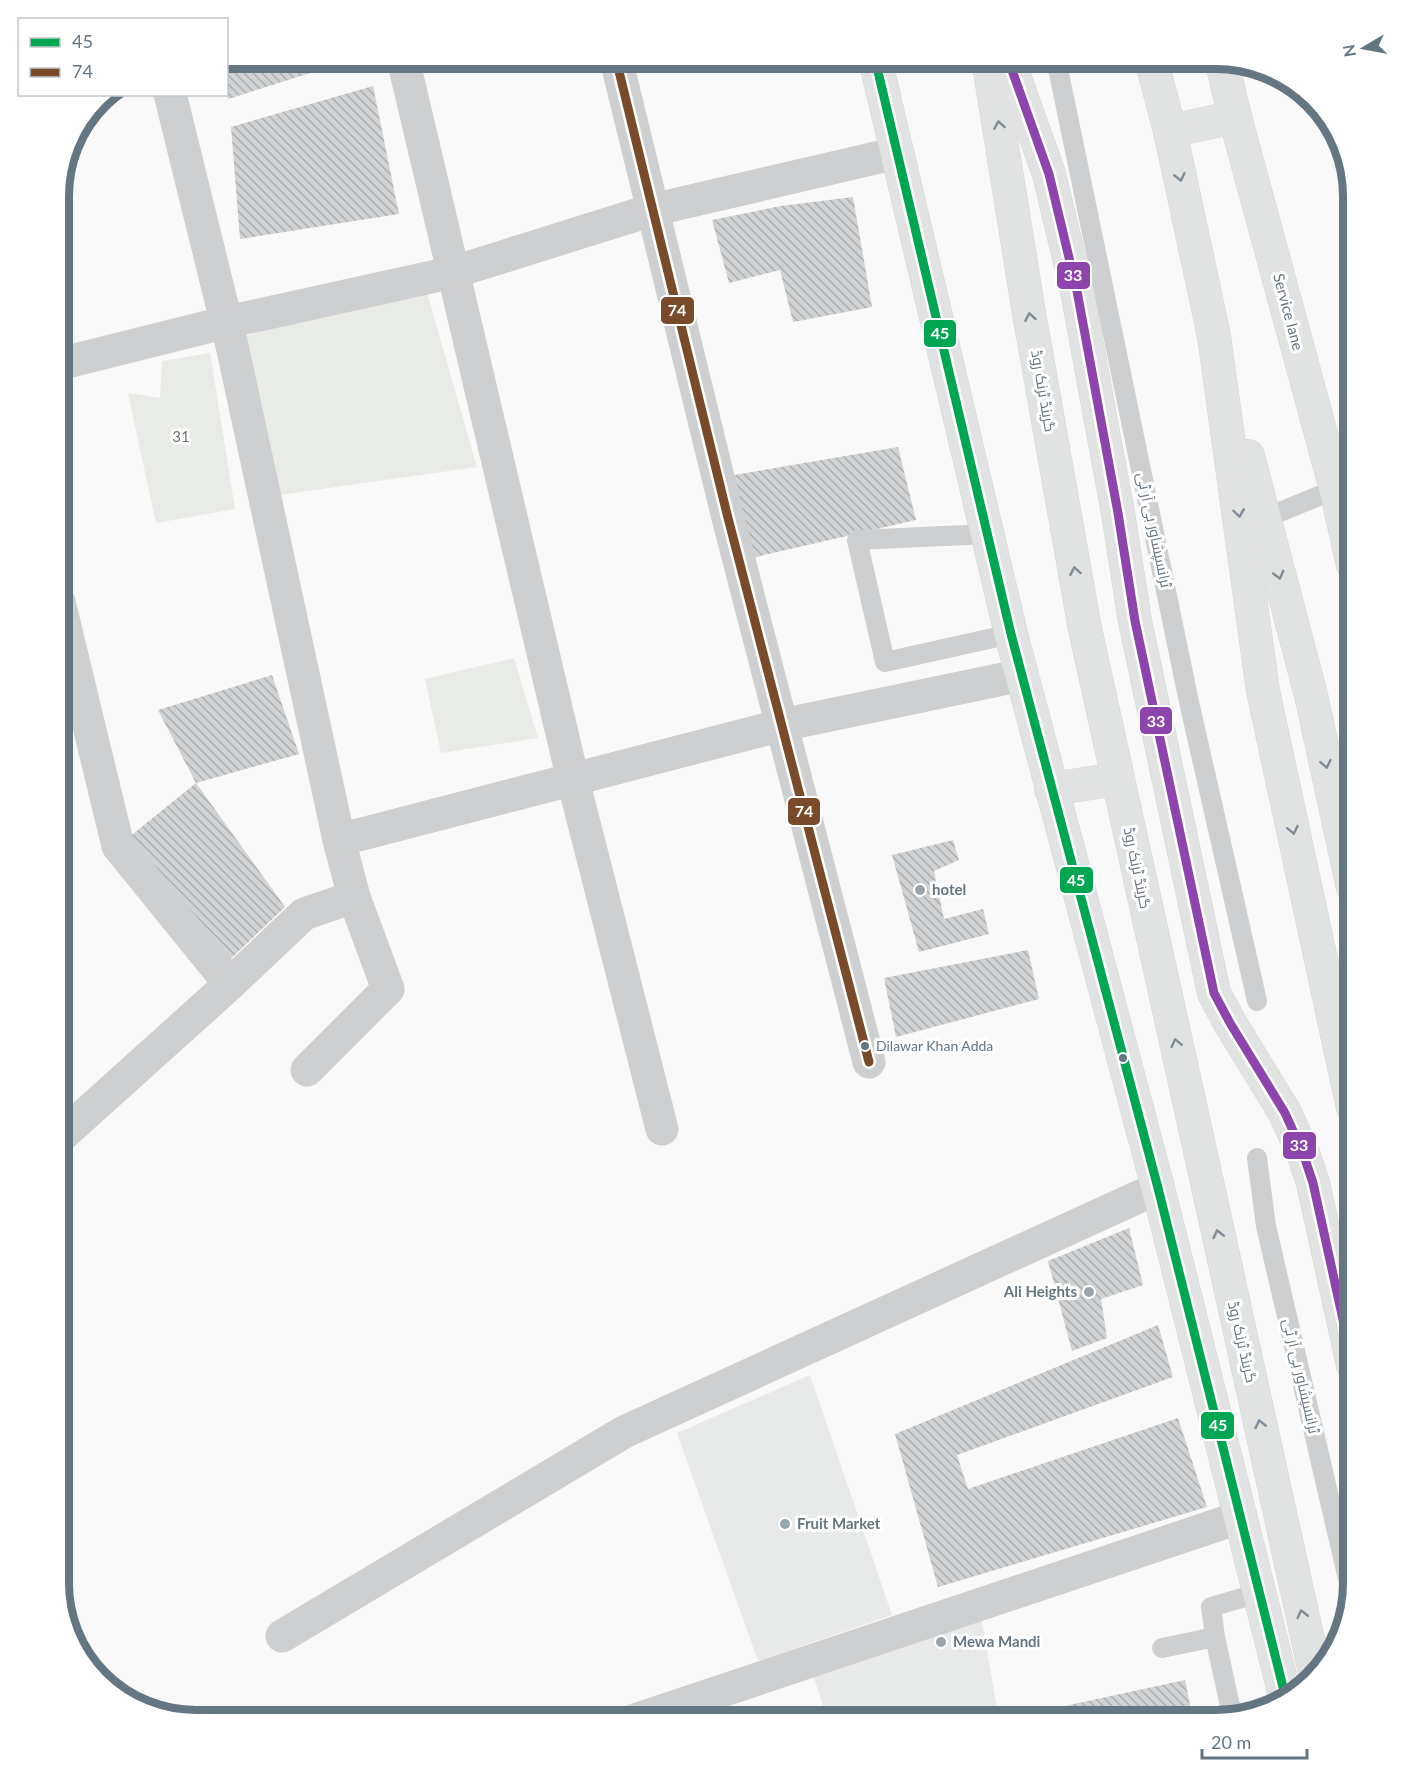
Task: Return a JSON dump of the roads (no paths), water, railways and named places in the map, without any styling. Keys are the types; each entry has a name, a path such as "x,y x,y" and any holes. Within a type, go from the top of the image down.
{"main road":[{"path":"877,69 1011,634 1158,1188 1284,1690"},
{"name":"گرینڈ ٹرنک روڈ","path":"990,69 1029,313 1085,629 1313,1664"},
{"path":"1012,69 1049,174 1077,291 1118,513 1135,621 1214,993 1285,1113 1303,1153 1313,1183 1343,1320"},
{"path":"1154,69 1170,131 1214,336 1311,695 1343,842"},
{"name":"Service lane","path":"1223,69 1235,117 1343,480"},
{"path":"1170,131 1235,117"},
{"path":"1214,336 1263,691 1343,1062"},
{"path":"1051,789 1118,779"}],"street":[{"path":"406,69 573,780 662,1129"},
{"path":"618,69 868,1062"},
{"path":"170,96 227,322 339,840 354,897 388,989 307,1070"},
{"path":"69,362 227,322 454,272 652,210 897,153"},
{"path":"69,643 118,846 230,984"},
{"path":"339,840 782,725 1022,675"},
{"path":"69,1129 304,914 354,897"},
{"path":"282,1636 624,1432 1158,1188"},
{"path":"664,1710 1241,1517"}],"lane":[{"name":"ٹرانسپشاور بی آر ٹی","path":"1058,69 1189,702 1257,1001"},
{"path":"1265,518 1343,488"},
{"path":"987,534 857,540 885,662 1011,634"},
{"name":"ٹرانسپشاور بی آر ٹی","path":"1257,1158 1266,1226 1343,1558"},
{"path":"1231,1709 1211,1607 1259,1593"},
{"path":"1162,1648 1215,1636"}],"place":[{"name":"hotel","path":"920,890"},
{"name":"Dilawar Khan Adda","path":"865,1046"},
{"name":"Ali Heights","path":"1089,1292"},
{"name":"Fruit Market","path":"785,1524"},
{"name":"Mewa Mandi","path":"941,1642"}],"park label":[{"name":"31","path":"181,437"}]}
